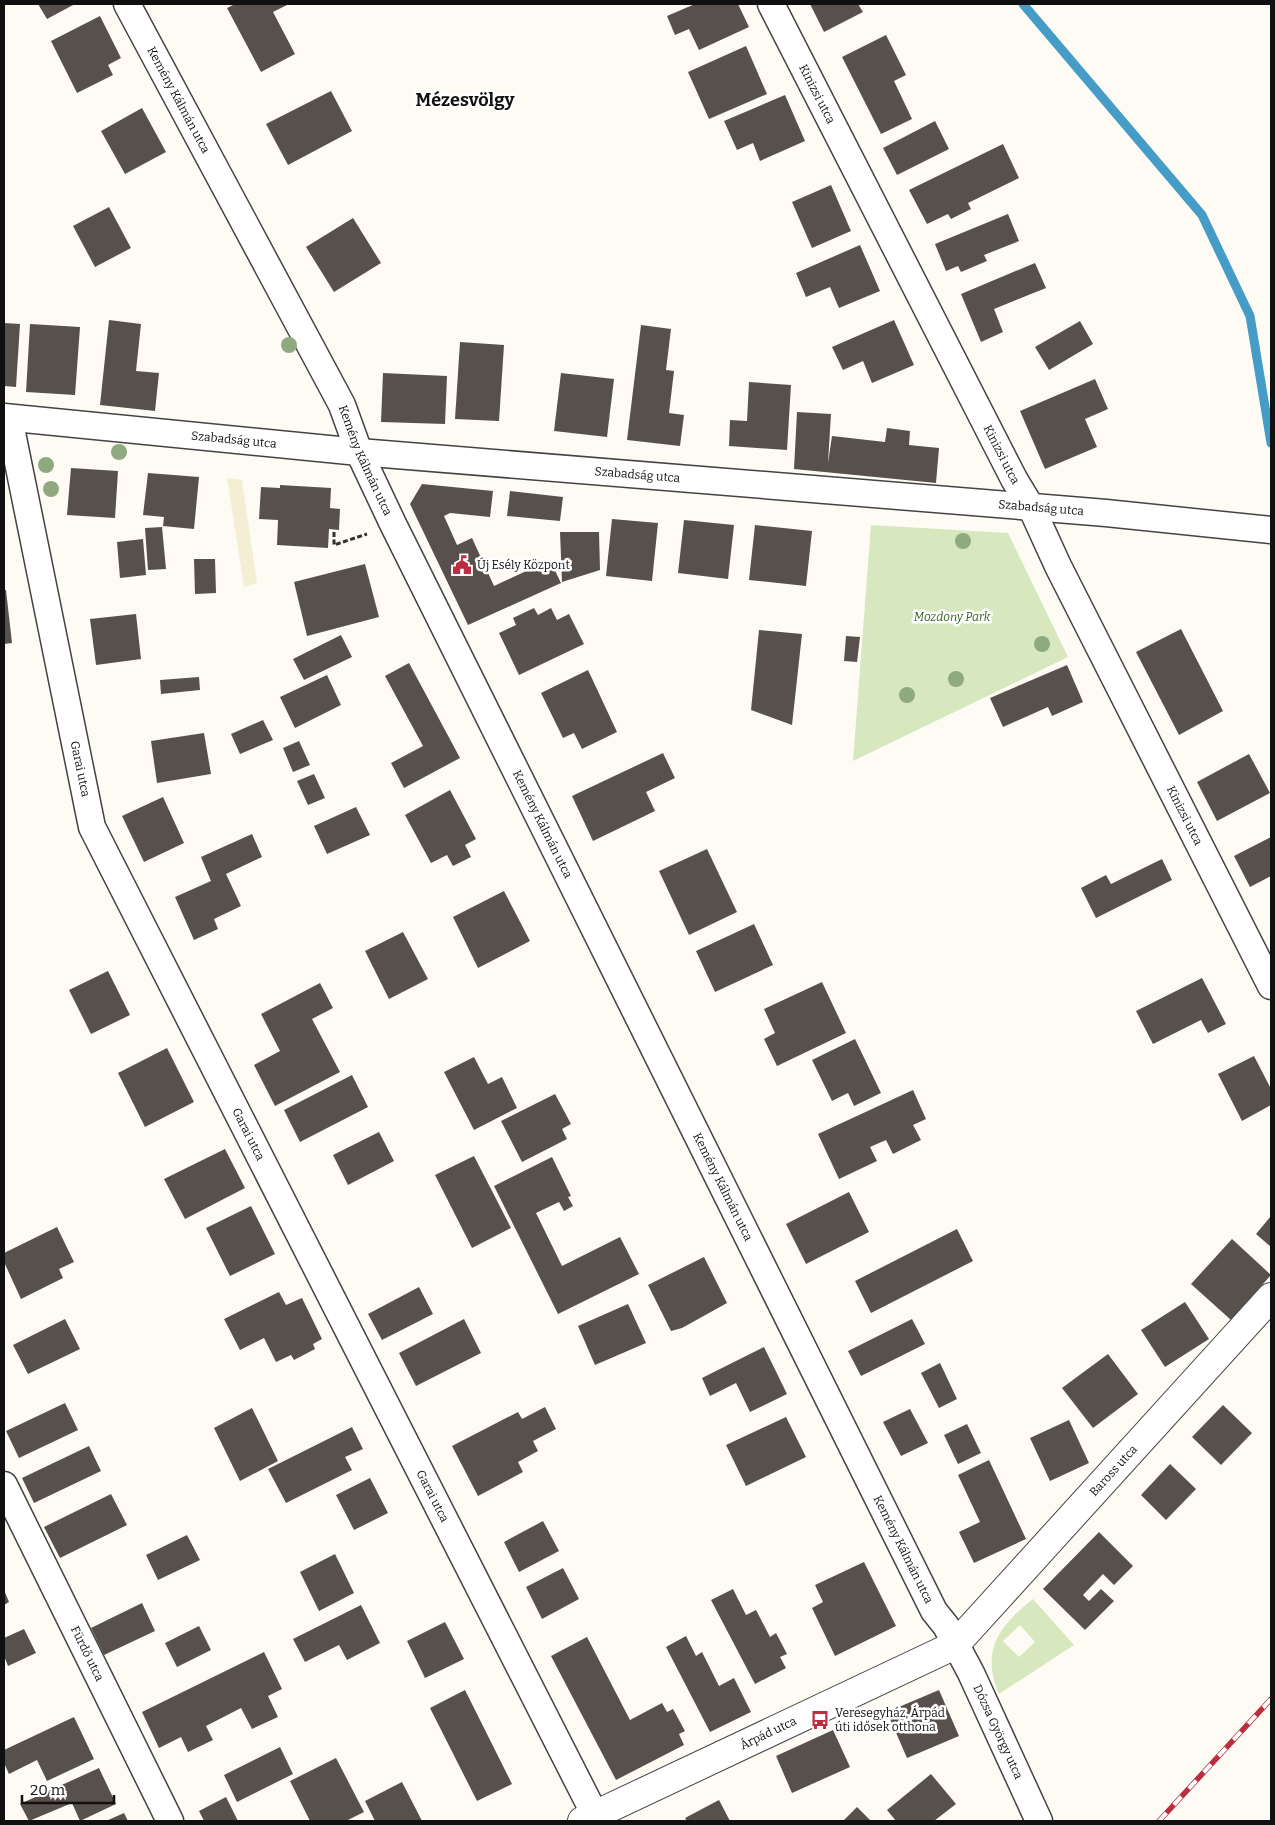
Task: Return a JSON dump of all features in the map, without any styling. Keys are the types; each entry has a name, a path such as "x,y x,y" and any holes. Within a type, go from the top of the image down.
{"street":[{"name":"Kemény Kálmán utca","path":"127,4 342,405 359,452 393,524 934,1611 946,1626 955,1645"},
{"name":"Kinizsi utca","path":"771,4 1014,479 1032,509 1058,566 1271,986"},
{"name":"Szabadság utca","path":"6,418 359,452 1032,509 1106,513 1271,530"},
{"name":"Garai utca","path":"6,418 92,827 589,1818"},
{"name":"Baross utca","path":"955,1645 1271,1297"},
{"name":"Fürdő utca","path":"4,1485 170,1821"},
{"name":"Árpád utca","path":"589,1818 955,1645"},
{"name":"Dózsa György utca","path":"955,1645 971,1673 1039,1821"}],"path":[{"path":"334,532 334,545 393,524"}],"shaded area":[{"path":"227,478 242,480 257,583 244,587"}],"green space":[{"name":"Mozdony Park","path":"871,525 1008,533 1068,657 853,761"},
{"path":"1033,1599 1074,1645 999,1694 992,1664 993,1651 996,1640 1003,1629","holes":["1020,1625 1035,1642 1019,1657 1003,1641"]}],"building":[{"path":"38,4 75,4 47,19"},
{"path":"235,4 289,4 273,12 295,54 261,72 227,8"},
{"path":"695,4 738,4 749,27 699,50 689,29 675,35 667,16"},
{"path":"810,4 858,4 863,12 824,32"},
{"path":"100,16 121,58 108,65 113,75 77,93 51,41"},
{"path":"886,35 906,75 894,81 912,119 881,134 842,57"},
{"path":"746,46 767,94 709,119 688,72"},
{"path":"331,91 352,131 288,165 266,124"},
{"path":"785,95 805,141 760,161 753,143 737,150 724,121"},
{"path":"142,108 166,152 125,174 101,131"},
{"path":"935,121 949,149 897,175 883,148"},
{"path":"1003,144 1019,178 968,203 971,209 951,219 948,214 927,224 909,190"},
{"path":"831,185 851,231 812,248 792,202"},
{"path":"109,207 131,248 95,267 73,226"},
{"path":"1008,214 1019,241 984,255 987,261 961,272 958,266 946,271 935,244"},
{"path":"353,218 381,263 334,292 306,247"},
{"path":"860,245 880,291 839,308 830,287 806,297 796,273"},
{"path":"1035,263 1046,288 994,309 1003,332 981,342 961,294"},
{"path":"109,320 141,324 136,371 159,373 155,411 100,405"},
{"path":"894,320 914,365 872,383 863,361 843,370 832,347"},
{"path":"1080,321 1093,344 1049,370 1035,347"},
{"path":"4,323 20,324 16,387 4,386"},
{"path":"30,324 80,327 75,395 26,392"},
{"path":"641,325 671,329 666,370 674,371 669,413 684,415 680,446 627,440"},
{"path":"460,342 504,345 499,421 455,419"},
{"path":"383,373 447,376 445,424 381,422"},
{"path":"561,373 614,379 607,437 554,431"},
{"path":"1095,379 1108,409 1085,419 1097,447 1045,469 1020,411"},
{"path":"749,382 791,385 787,450 729,446 730,420 747,421"},
{"path":"797,412 831,414 828,463 832,436 885,442 887,428 910,431 909,445 939,448 936,483 794,469"},
{"path":"71,468 118,471 115,518 67,515"},
{"path":"148,473 199,477 194,529 163,526 164,517 143,515"},
{"name":"Új Esély Központ","path":"422,484 493,491 490,517 450,513 444,516 457,545 472,538 494,586 550,560 561,583 468,625 410,504"},
{"path":"280,485 331,488 330,508 340,509 339,530 329,529 328,548 277,545 278,520 259,519 261,487 280,488"},
{"path":"510,491 563,497 560,521 507,516"},
{"path":"612,519 658,523 652,581 606,576"},
{"path":"684,520 734,525 728,579 678,573"},
{"path":"755,525 812,531 806,586 749,580"},
{"path":"162,527 166,569 148,570 145,528"},
{"path":"560,532 599,532 600,570 562,582"},
{"path":"143,539 146,575 120,578 117,542"},
{"path":"194,559 215,559 216,593 195,594"},
{"path":"365,564 379,617 307,636 294,582"},
{"path":"4,590 6,590 12,643 4,644"},
{"path":"534,608 538,615 551,608 557,620 569,614 584,644 519,675 499,633 516,625 513,618"},
{"path":"136,614 141,659 96,665 90,619"},
{"path":"1181,629 1223,711 1179,735 1136,652"},
{"path":"759,630 802,634 792,725 751,710"},
{"path":"341,635 352,657 304,680 293,659"},
{"path":"846,636 860,637 857,662 844,661"},
{"path":"409,663 460,758 404,788 391,763 423,746 385,676"},
{"path":"1067,665 1083,702 1052,716 1048,707 1003,727 990,698"},
{"path":"588,670 617,732 582,749 574,733 563,738 541,693"},
{"path":"327,675 341,705 295,728 280,697"},
{"path":"199,677 200,690 161,694 160,680"},
{"path":"263,720 273,740 240,754 231,734"},
{"path":"204,733 211,774 157,783 151,741"},
{"path":"299,741 310,765 293,772 283,748"},
{"path":"663,753 675,778 646,792 655,811 593,841 572,796"},
{"path":"1249,754 1270,793 1217,821 1197,782"},
{"path":"314,774 325,798 308,805 297,781"},
{"path":"450,790 476,839 465,845 471,857 453,866 447,855 431,863 405,815"},
{"path":"163,797 184,843 144,862 122,816"},
{"path":"356,807 370,835 327,854 314,826"},
{"path":"252,834 262,857 226,874 241,906 214,919 218,929 194,940 175,897 211,881 201,857"},
{"path":"1271,837 1271,876 1250,887 1234,856"},
{"path":"707,849 737,912 689,935 659,871"},
{"path":"1162,859 1172,880 1096,918 1081,888 1106,875 1111,884"},
{"path":"504,891 530,941 478,968 453,917"},
{"path":"754,924 773,965 715,992 696,951"},
{"path":"403,932 428,979 389,999 365,951"},
{"path":"108,971 130,1015 91,1034 69,990"},
{"path":"1202,978 1226,1024 1208,1033 1201,1020 1153,1044 1136,1011"},
{"path":"822,982 846,1033 777,1066 764,1039 775,1033 764,1009"},
{"path":"320,983 333,1008 312,1019 340,1072 275,1106 254,1065 280,1051 261,1014"},
{"path":"855,1039 881,1093 854,1106 848,1093 832,1101 812,1060"},
{"path":"167,1048 194,1102 145,1127 118,1073"},
{"path":"1254,1056 1271,1089 1271,1105 1242,1121 1218,1074"},
{"path":"474,1057 488,1084 502,1077 517,1108 474,1130 444,1072"},
{"path":"352,1075 368,1107 300,1142 284,1110"},
{"path":"913,1090 926,1119 913,1125 921,1140 893,1154 886,1140 870,1147 877,1161 839,1179 818,1134"},
{"path":"555,1094 571,1124 562,1129 567,1139 522,1162 501,1121"},
{"path":"379,1132 394,1161 348,1185 333,1155"},
{"path":"225,1149 245,1188 185,1219 164,1179"},
{"path":"474,1156 511,1228 472,1248 435,1175"},
{"path":"552,1157 571,1196 568,1197 573,1206 564,1211 559,1202 536,1213 562,1266 620,1237 639,1274 558,1314 494,1186"},
{"path":"849,1192 869,1232 806,1264 786,1224"},
{"path":"251,1206 275,1254 230,1276 206,1228"},
{"path":"1271,1216 1271,1247 1256,1234"},
{"path":"57,1227 74,1262 59,1269 63,1278 21,1299 4,1262 4,1253"},
{"path":"957,1229 973,1261 871,1313 855,1281"},
{"path":"1232,1239 1271,1275 1231,1320 1191,1284"},
{"path":"704,1257 727,1303 682,1328 671,1331 648,1285"},
{"path":"419,1287 433,1314 382,1340 368,1314"},
{"path":"279,1292 286,1305 302,1298 322,1339 313,1344 315,1349 294,1360 291,1355 276,1362 264,1338 240,1350 224,1319"},
{"path":"1185,1302 1209,1339 1165,1367 1141,1330"},
{"path":"628,1304 646,1343 595,1365 578,1326"},
{"path":"65,1319 80,1349 28,1374 13,1345"},
{"path":"464,1319 481,1353 416,1386 399,1353"},
{"path":"912,1319 925,1344 861,1376 848,1351"},
{"path":"764,1347 787,1394 750,1412 736,1383 710,1396 702,1378"},
{"path":"1108,1354 1138,1394 1093,1428 1062,1388"},
{"path":"940,1363 957,1399 939,1408 921,1373"},
{"path":"65,1403 78,1430 19,1458 6,1431"},
{"path":"1223,1405 1252,1433 1221,1465 1192,1437"},
{"path":"545,1407 556,1429 533,1441 538,1451 518,1462 523,1472 478,1496 452,1446 518,1412 522,1419"},
{"path":"252,1408 278,1461 240,1481 214,1428"},
{"path":"910,1409 928,1443 901,1456 883,1422"},
{"path":"786,1417 806,1457 746,1486 726,1445"},
{"path":"1069,1420 1089,1463 1050,1481 1030,1438"},
{"path":"967,1424 981,1453 958,1464 944,1435"},
{"path":"352,1427 363,1449 345,1457 352,1470 286,1503 268,1469"},
{"path":"89,1446 101,1471 34,1503 22,1478"},
{"path":"989,1460 1026,1539 974,1563 959,1532 980,1522 958,1475"},
{"path":"1170,1464 1196,1489 1166,1520 1141,1495"},
{"path":"370,1478 388,1513 354,1530 336,1495"},
{"path":"111,1494 127,1525 60,1558 44,1527"},
{"path":"543,1521 559,1551 519,1572 504,1542"},
{"path":"1099,1532 1133,1566 1114,1585 1103,1574 1083,1595 1089,1601 1101,1589 1114,1601 1085,1630 1043,1589"},
{"path":"187,1535 200,1560 158,1580 146,1555"},
{"path":"335,1554 354,1593 319,1611 300,1572"},
{"path":"864,1562 896,1626 835,1656 812,1608 823,1602 815,1585"},
{"path":"563,1568 579,1599 542,1619 526,1587"},
{"path":"733,1589 746,1615 756,1610 770,1637 776,1633 787,1654 780,1657 786,1668 755,1684 711,1600"},
{"path":"4,1590 9,1602 4,1605"},
{"path":"142,1603 155,1631 104,1655 91,1628"},
{"path":"361,1605 380,1643 347,1660 339,1645 305,1662 293,1639"},
{"path":"445,1622 464,1659 425,1678 407,1641"},
{"path":"199,1626 211,1650 177,1667 165,1643"},
{"path":"24,1629 36,1653 8,1666 4,1656 4,1638"},
{"path":"686,1636 696,1656 702,1652 719,1686 734,1678 751,1712 710,1732 666,1647"},
{"path":"587,1637 630,1720 662,1703 667,1712 673,1709 685,1731 679,1734 684,1745 616,1780 551,1656"},
{"path":"264,1652 282,1689 268,1696 278,1717 252,1729 241,1708 206,1726 213,1740 188,1752 181,1737 159,1748 142,1712"},
{"path":"465,1690 512,1784 477,1801 430,1708"},
{"path":"939,1690 959,1736 907,1758 887,1712"},
{"path":"74,1717 94,1759 47,1781 37,1760 9,1774 4,1763 4,1750"},
{"path":"833,1730 850,1767 792,1793 776,1756"},
{"path":"280,1747 293,1774 237,1802 224,1775"},
{"path":"336,1758 364,1812 346,1821 310,1821 290,1781"},
{"path":"99,1768 116,1804 80,1821 72,1803 29,1821 20,1804"},
{"path":"931,1774 956,1804 934,1821 896,1821 887,1810"},
{"path":"402,1782 422,1821 375,1821 365,1801"},
{"path":"226,1797 238,1821 204,1821 199,1811"},
{"path":"719,1800 730,1821 687,1821 685,1818"},
{"path":"857,1807 871,1821 843,1821"},
{"path":"124,1813 128,1821 106,1821"}],"waterway":[{"path":"1023,4 1202,215 1250,316 1271,443"}],"railway":[{"path":"1159,1821 1271,1699"}],"place":[{"name":"Új Esély Központ","path":"462,565"},
{"name":"Veresegyház, Árpád úti idősek otthona","path":"820,1720"}],"district":[{"name":"Mézesvölgy","path":"465,100"}]}
